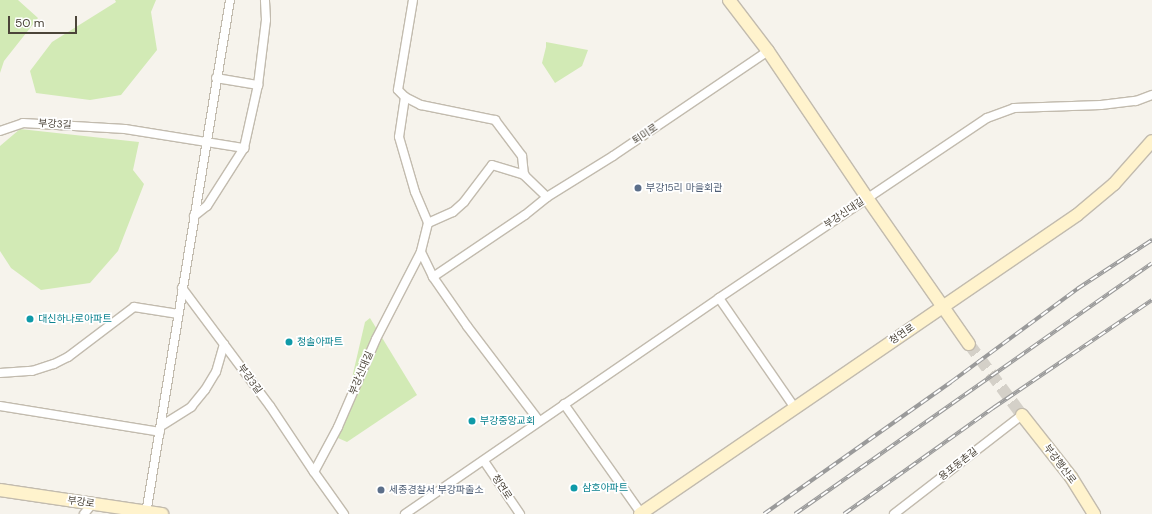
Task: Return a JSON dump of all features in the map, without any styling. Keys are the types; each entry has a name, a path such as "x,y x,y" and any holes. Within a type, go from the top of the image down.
{"street":[{"path":"146,513 161,430 182,288 230,0"},
{"path":"194,216 207,206 244,148 258,85 266,20 265,0"},
{"path":"412,0 398,90 405,97 421,105 496,120 522,156 524,175"},
{"path":"729,0 768,51 867,198 969,344"},
{"name":"퇴미로","path":"547,197 613,156 768,51"},
{"path":"216,78 258,85"},
{"name":"부강신대길","path":"405,514 718,298 987,118 1014,108 1101,105 1136,101 1152,95"},
{"path":"405,97 399,137 415,192 428,223 421,252 433,277 473,334 539,421"},
{"name":"부강3길","path":"0,131 22,123 125,128 206,140 244,148"},
{"name":"청연로","path":"641,514 1077,215 1114,184 1152,141"},
{"path":"428,223 453,212 464,202 492,165 524,175 547,197 525,215 433,277"},
{"name":"부강신대길","path":"314,472 338,427 376,339 421,252"},
{"name":"부강3길","path":"182,288 270,406 314,472"},
{"path":"718,298 795,408"},
{"path":"0,373 32,371 54,364 68,357 134,307 178,314"},
{"path":"0,406 161,430 191,407 205,390 216,372 224,344"},
{"path":"564,404 641,514"},
{"name":"용포동촌길","path":"894,514 1022,415"},
{"name":"부강행산로","path":"1022,415 1071,477 1094,514"},
{"name":"청연로","path":"484,460 517,513"},
{"path":"314,472 344,514"},
{"name":"부강로","path":"0,490 93,503 146,513 162,514"},
{"path":"84,514 93,503"}],"green space":[{"path":"0,0 18,0 38,18 4,61 0,73"},
{"path":"115,0 156,0 151,12 157,50 121,95 90,100 36,93 30,71 52,42 116,2"},
{"path":"546,42 588,50 582,66 555,83 542,63"},
{"path":"20,129 139,142 133,170 144,184 118,251 90,283 41,290 11,268 0,251 0,146"},
{"path":"370,318 417,395 347,442 338,438 365,322"}],"tunnel":[{"path":"969,344 1022,415"}],"railway":[{"path":"764,514 951,382 1077,289 1152,240"},
{"path":"795,514 1152,263"},
{"path":"844,514 993,408 1152,300"}],"place":[{"name":"부강15리 마을회관","path":"638,188"},
{"name":"대신하나로아파트","path":"30,319"},
{"name":"청솔아파트","path":"289,342"},
{"name":"부강중앙교회","path":"472,421"},
{"name":"삼호아파트","path":"574,488"},
{"name":"세종경찰서 부강파출소","path":"381,490"}]}
